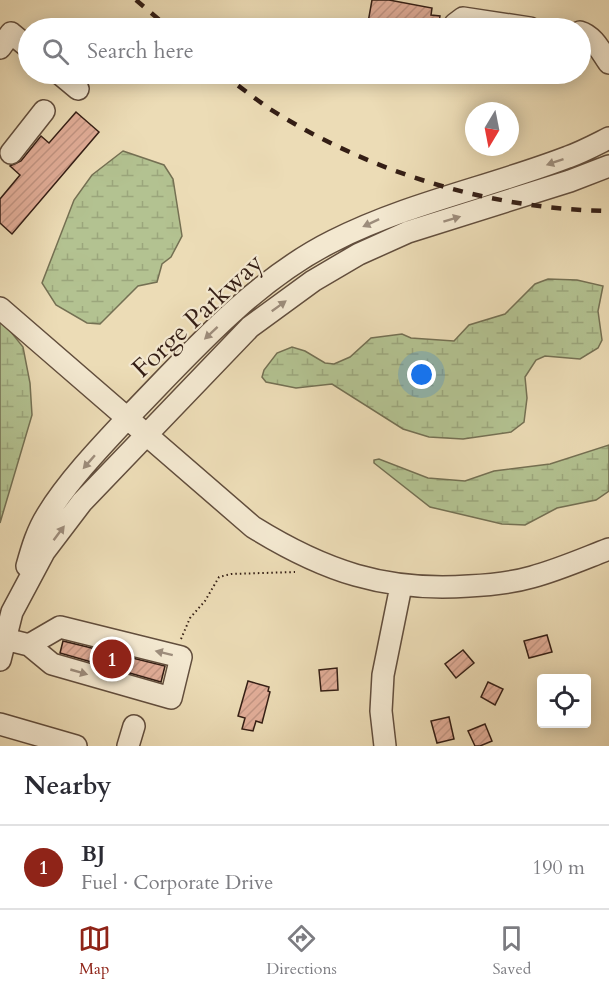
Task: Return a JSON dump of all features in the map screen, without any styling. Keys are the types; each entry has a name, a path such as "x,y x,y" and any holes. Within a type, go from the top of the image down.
{"street":[{"path":"0,48 11,33 18,39"},
{"path":"591,39 609,63"},
{"path":"72,84 78,89"},
{"path":"5,160 44,111"},
{"name":"Forge Parkway","path":"17,601 33,544 47,515 77,475 204,339 286,269 331,242 380,219 569,157 609,138"},
{"name":"Forge Parkway","path":"17,601 44,552 71,516 250,327 313,281 359,254 408,232 560,185 609,166"},
{"path":"0,308 253,527 288,549 361,578 401,586 451,588 492,585 531,578 609,549"},
{"path":"385,746 381,711 383,675 401,586"},
{"path":"0,660 17,601"},
{"path":"5,639 29,645 52,664 171,698 181,657 60,627 29,645"},
{"path":"0,724 76,746"}],"path":[{"path":"179,645 190,618 205,601 219,577 231,574 296,572"}],"green space":[{"path":"123,151 164,165 173,179 182,236 171,257 162,264 157,282 138,286 100,324 87,323 56,305 42,283 74,200 92,175"},
{"path":"548,279 577,280 603,286 598,311 602,340 598,348 580,359 545,356 536,360 525,377 527,398 524,422 511,432 463,439 429,437 403,429 332,384 296,388 266,382 262,377 264,370 277,353 292,347 305,351 325,363 334,364 350,357 371,338 402,334 411,338 454,341 469,325 505,314 535,284"},
{"path":"0,321 23,347 30,383 32,415 0,523"},
{"path":"609,445 609,491 596,500 557,508 525,525 502,524 430,507 374,463 374,460 379,459 428,478 465,481 494,471 550,464"}],"building":[{"path":"372,0 389,0 432,8 431,15 440,16 440,18 369,18"},
{"path":"76,112 99,132 12,234 0,223 0,199 20,175 10,166 21,161 41,136 49,143"},
{"path":"547,635 552,652 529,658 524,641"},
{"path":"63,641 165,666 161,682 60,653"},
{"path":"463,650 474,663 456,678 445,664"},
{"path":"337,668 338,690 321,691 319,670"},
{"path":"248,681 269,687 270,692 262,723 256,721 253,731 242,729 245,718 238,716"},
{"path":"488,682 503,689 495,705 481,697"},
{"path":"449,717 454,739 437,743 431,721"},
{"path":"485,724 492,741 475,746 468,731"}],"railway":[{"path":"136,0 157,18"},
{"path":"236,84 270,109 309,132 390,169 476,195 564,209 609,211"}],"place":[{"name":"BJ","path":"112,659"}]}
